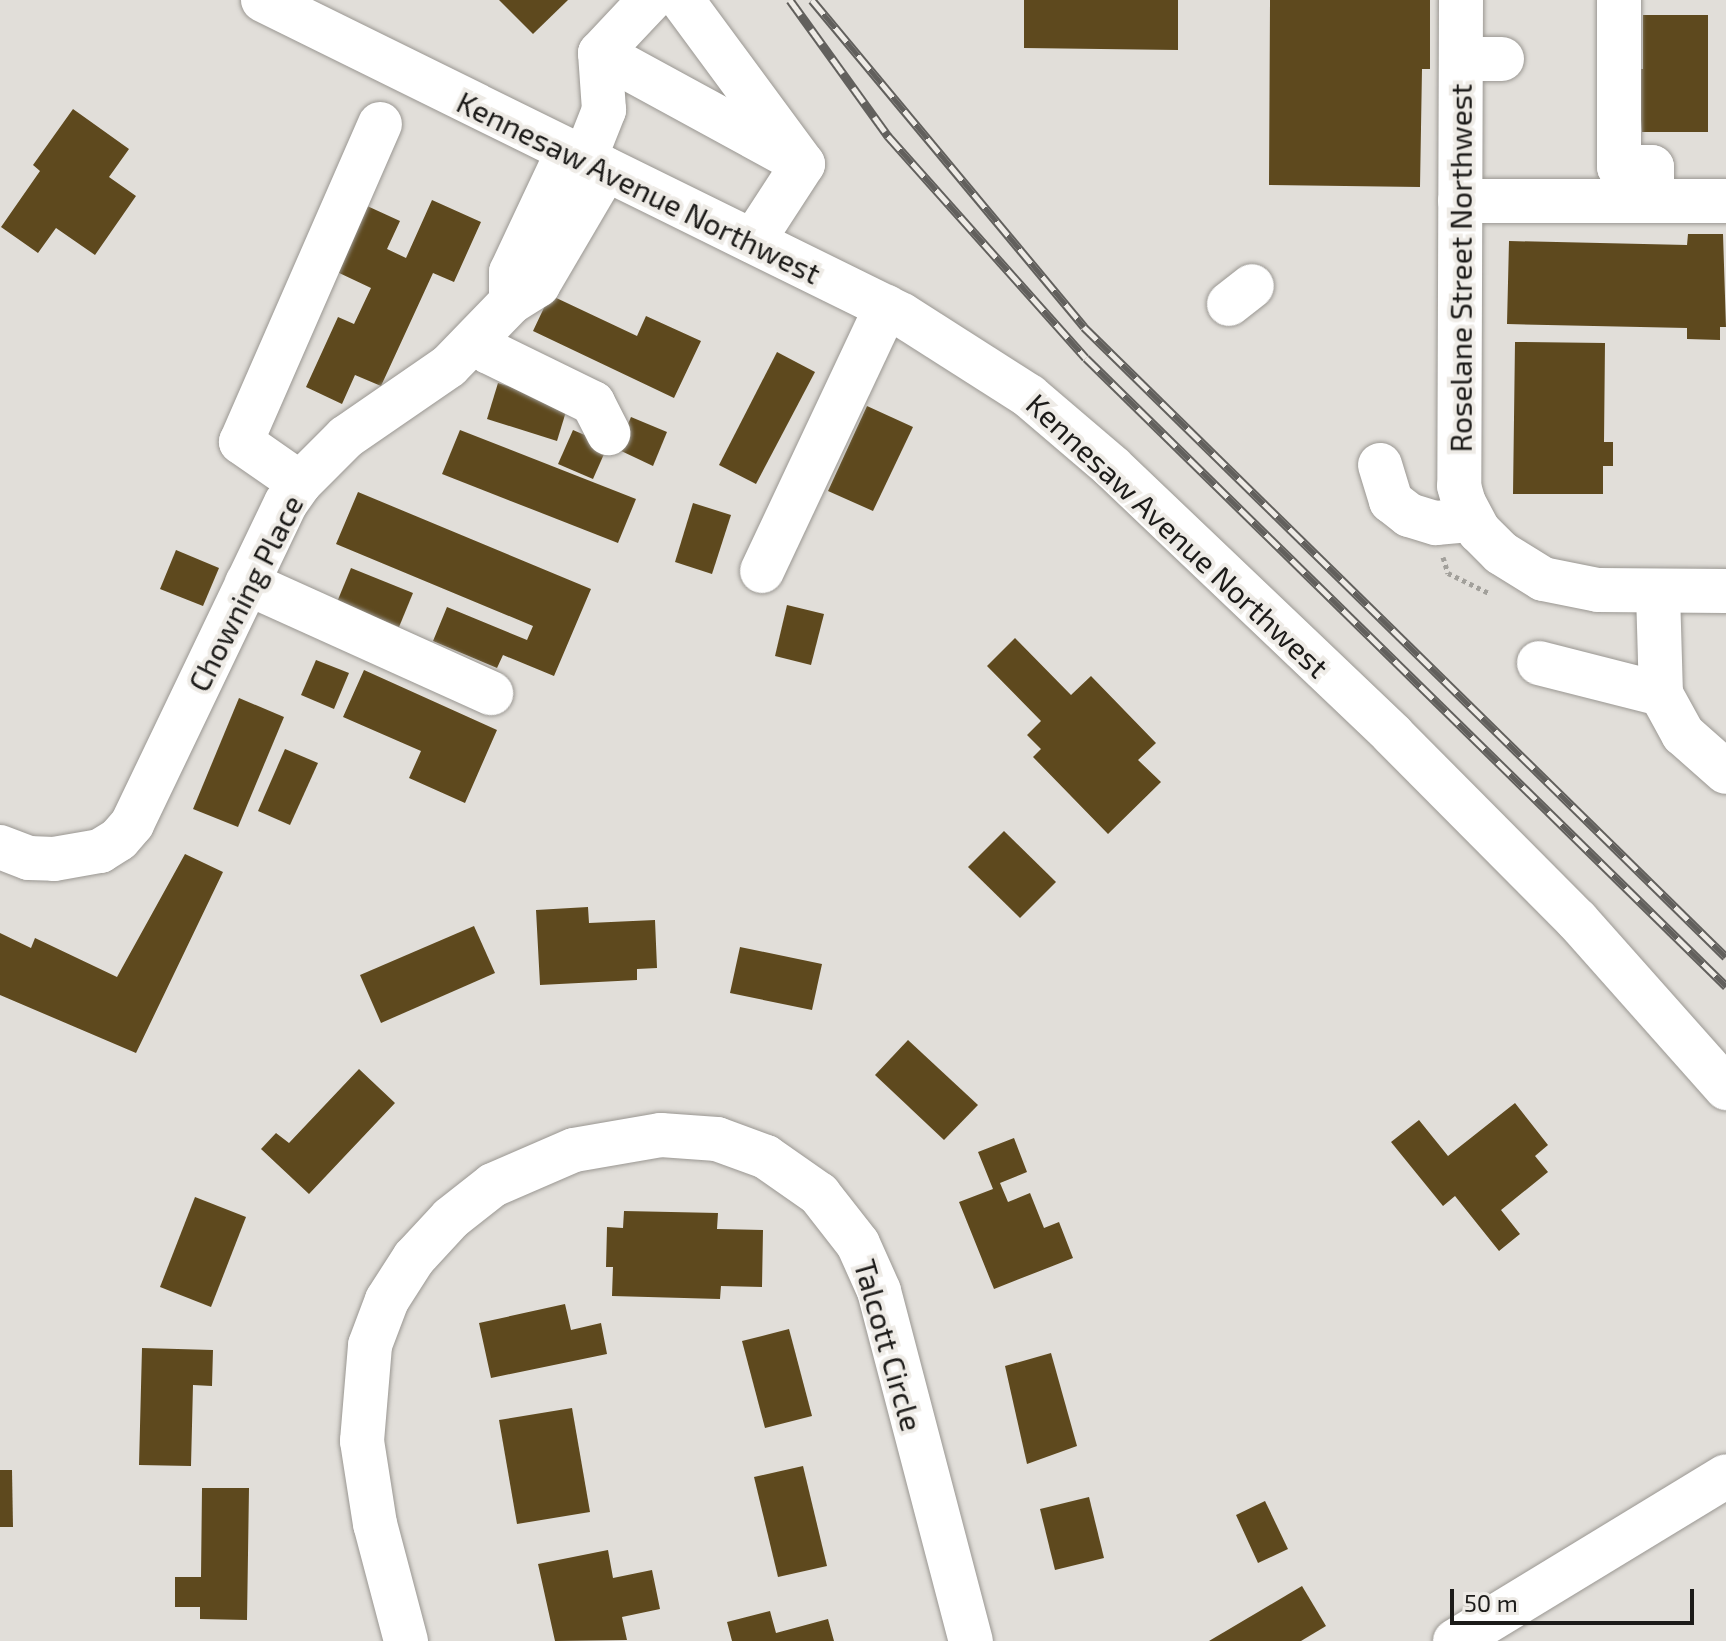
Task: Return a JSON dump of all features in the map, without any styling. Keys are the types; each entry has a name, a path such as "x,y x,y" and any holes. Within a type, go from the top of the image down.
{"street":[{"name":"Kennesaw Avenue Northwest","path":"263,0 886,307 989,366 1112,467 1568,910 1726,1088"},
{"path":"650,0 600,53 803,164"},
{"path":"682,0 803,164"},
{"name":"Roselane Street Northwest","path":"1461,0 1481,59 1460,201 1459,486 1475,525"},
{"path":"1619,0 1619,167 1652,167 1652,201"},
{"name":"Chowning Place","path":"0,847 29,858 54,859 100,851 119,839 132,824 247,583 300,483 346,437 422,387 477,341 511,302 538,285 604,110 600,53"},
{"path":"300,483 241,442 380,124"},
{"path":"753,241 803,164"},
{"path":"1460,201 1726,201"},
{"path":"762,571 886,307"},
{"path":"477,341 489,352 593,403 608,433"},
{"path":"1380,465 1391,501 1409,515 1436,523 1475,525 1501,553 1543,579 1572,587 1658,593 1726,591"},
{"path":"247,583 491,693"},
{"path":"1658,593 1661,694 1683,734 1726,772"},
{"path":"1539,663 1661,694"},
{"name":"Talcott Circle","path":"406,1641 375,1524 362,1441 370,1345 387,1300 451,1218 493,1185 574,1150 661,1135 717,1139 775,1162 819,1194 858,1244 879,1291 971,1641"},
{"path":"1455,1641 1726,1476"}],"building":[{"path":"499,0 568,0 533,34"},
{"path":"1024,0 1178,0 1178,50 1024,48"},
{"path":"1270,0 1430,0 1430,69 1422,69 1420,187 1269,185"},
{"path":"1643,15 1708,15 1708,132 1642,132 1637,69 1643,69"},
{"path":"73,109 129,149 109,177 136,196 95,255 56,228 38,253 1,227 40,171 33,165"},
{"path":"432,200 481,222 454,282 433,273 381,386 355,375 342,404 306,387 338,317 354,324 371,288 335,271 365,205 400,221 387,249 406,258"},
{"path":"1688,234 1723,234 1726,327 1720,327 1720,340 1687,339 1687,328 1507,324 1509,241 1687,245"},
{"path":"550,295 637,336 646,316 701,341 674,398 533,331"},
{"path":"1515,342 1605,343 1604,442 1613,442 1613,466 1603,466 1603,494 1513,494"},
{"path":"777,352 815,372 756,484 719,465"},
{"path":"498,383 568,405 557,441 487,419"},
{"path":"867,406 913,427 873,511 828,491"},
{"path":"631,417 667,432 653,466 617,449"},
{"path":"460,430 636,499 618,543 442,474"},
{"path":"573,430 608,445 593,479 558,464"},
{"path":"358,492 591,589 554,676 503,655 497,668 433,641 447,607 527,640 533,626 336,544"},
{"path":"693,503 731,515 712,574 675,562"},
{"path":"176,550 219,568 203,606 160,589"},
{"path":"351,568 413,593 399,627 337,602"},
{"path":"787,605 824,614 811,665 775,656"},
{"path":"1015,638 1071,695 1091,676 1156,743 1138,760 1161,782 1108,834 1033,757 1041,749 1027,735 1041,721 987,666"},
{"path":"316,660 349,673 334,709 301,695"},
{"path":"364,670 497,730 465,803 409,778 421,751 343,717"},
{"path":"239,698 284,717 238,827 193,809"},
{"path":"285,749 318,763 290,825 258,811"},
{"path":"1004,831 1056,882 1020,918 968,867"},
{"path":"185,854 223,872 136,1053 0,995 0,933 31,948 35,938 117,977"},
{"path":"588,907 589,923 655,920 657,968 637,969 637,980 540,985 536,910"},
{"path":"474,926 495,973 381,1023 360,975"},
{"path":"740,947 822,964 812,1010 730,993"},
{"path":"908,1040 978,1105 944,1140 875,1075"},
{"path":"359,1069 395,1103 309,1194 261,1149 276,1133 289,1143"},
{"path":"1515,1103 1548,1145 1535,1156 1548,1172 1501,1210 1520,1234 1499,1251 1455,1196 1443,1206 1391,1142 1419,1120 1448,1156"},
{"path":"1014,1138 1027,1172 1000,1183 1008,1202 1030,1193 1044,1228 1059,1222 1073,1258 994,1289 959,1202 993,1189 978,1152"},
{"path":"195,1197 246,1217 211,1307 160,1287"},
{"path":"624,1211 718,1213 717,1229 763,1230 762,1287 721,1286 720,1299 612,1296 613,1267 606,1267 607,1227 623,1228"},
{"path":"565,1304 571,1330 601,1323 607,1354 491,1378 479,1323"},
{"path":"789,1329 812,1416 765,1428 742,1341"},
{"path":"142,1348 213,1350 212,1386 193,1385 191,1466 139,1465"},
{"path":"1051,1353 1077,1446 1027,1464 1005,1366"},
{"path":"572,1408 590,1512 517,1524 499,1420"},
{"path":"803,1466 827,1566 778,1577 754,1477"},
{"path":"0,1470 12,1470 13,1527 0,1527"},
{"path":"202,1488 249,1488 247,1620 200,1619 200,1607 175,1607 175,1577 201,1577"},
{"path":"1089,1497 1104,1558 1055,1570 1040,1509"},
{"path":"1265,1501 1288,1549 1258,1563 1236,1515"},
{"path":"608,1550 613,1578 652,1570 660,1609 622,1617 627,1640 555,1641 538,1564"},
{"path":"1302,1586 1326,1626 1301,1641 1209,1641"},
{"path":"770,1611 776,1633 828,1619 834,1641 732,1641 727,1622"}],"railway":[{"path":"790,0 888,136 1086,358 1726,986"},
{"path":"812,0 1084,327 1726,957"}]}
